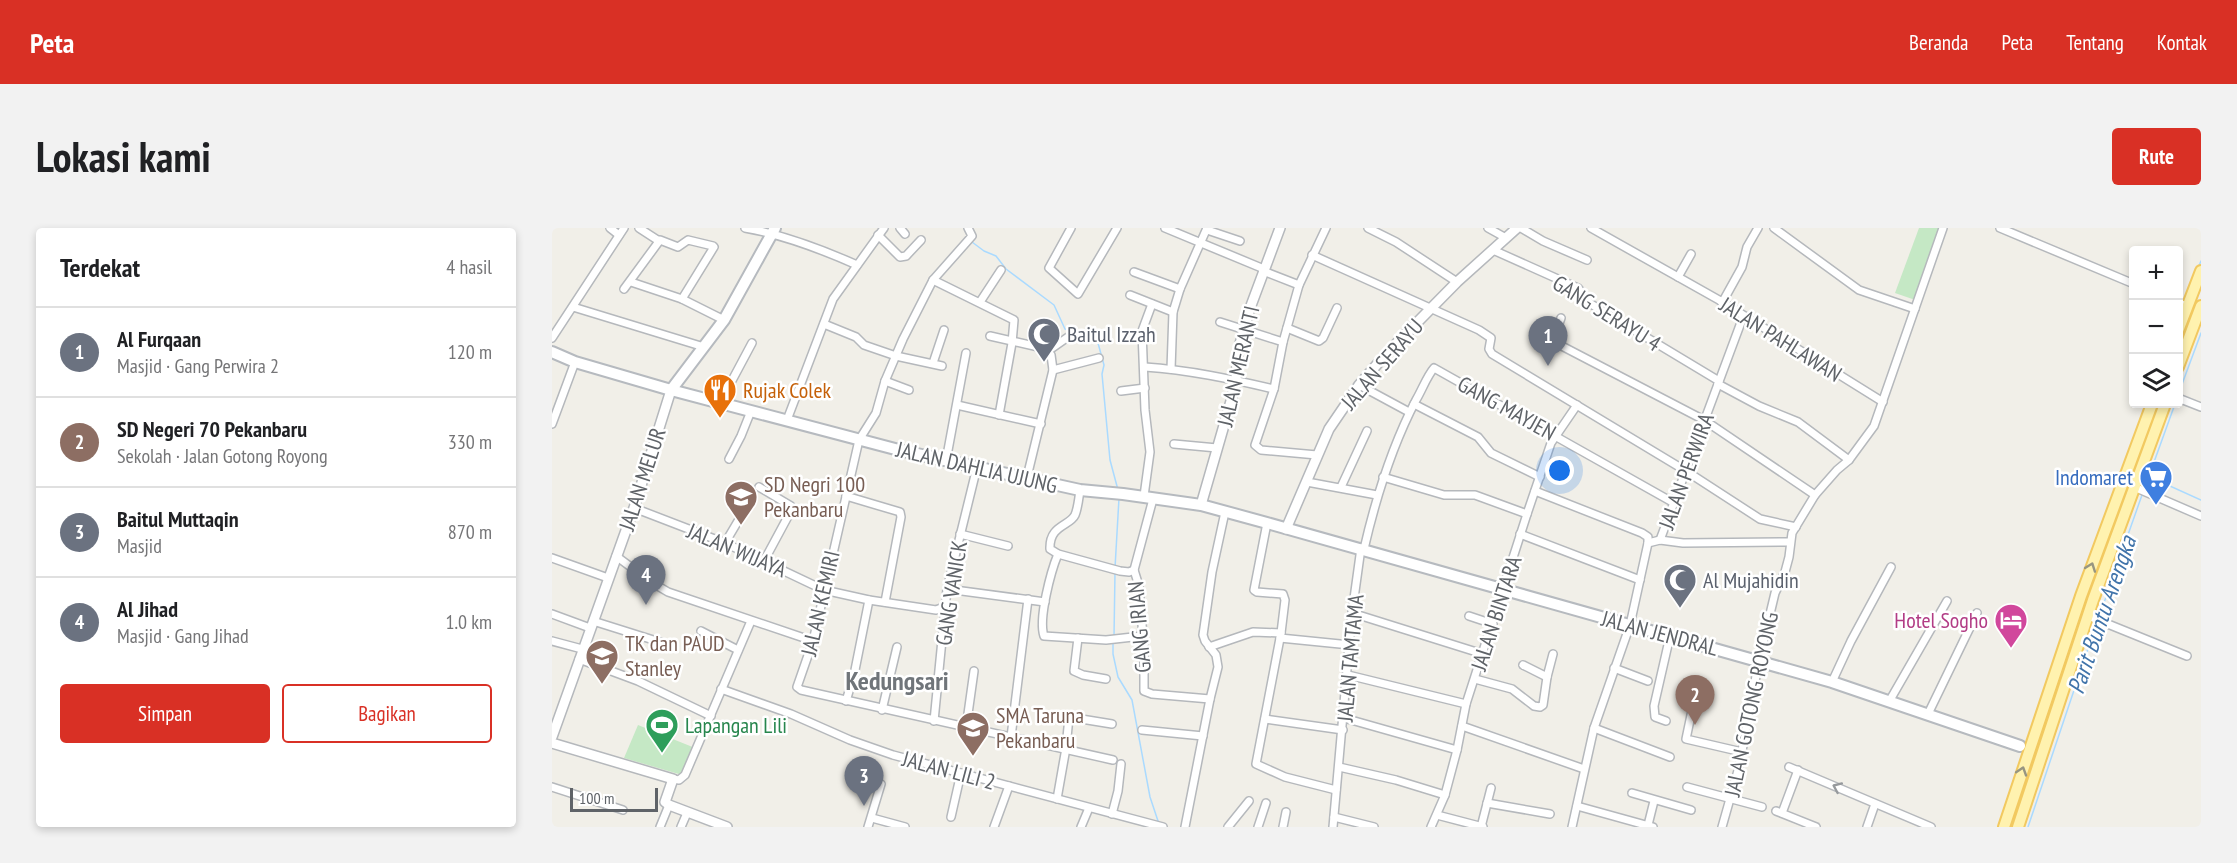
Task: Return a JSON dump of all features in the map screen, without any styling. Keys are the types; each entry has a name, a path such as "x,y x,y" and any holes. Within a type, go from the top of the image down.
{"main road":[{"path":"671,390 724,320 774,230"},
{"path":"2184,305 2201,271"},
{"path":"2183,354 2201,306"},
{"name":"JALAN DAHLIA UJUNG","path":"552,352 575,362 671,390 946,461 1080,490 1119,493 1201,505 1286,529"},
{"path":"2004,827 2026,748 2151,408"},
{"path":"2018,827 2095,619 2093,600 2141,489 2164,408"},
{"name":"JALAN JENDRAL","path":"1286,529 1759,660 1890,700 2026,748"},
{"path":"2081,596 2093,600"}],"street":[{"path":"610,228 619,235"},
{"path":"552,338 624,228"},
{"path":"639,228 659,241 662,240 678,247 688,240 714,247 682,299"},
{"path":"745,228 774,230 857,265"},
{"path":"787,420 833,299 884,228"},
{"name":"JALAN KEMIRI","path":"968,228 970,239 933,280 885,381 876,413 859,440 813,641 797,687 801,690 882,710 1113,760"},
{"path":"1071,228 1049,268 1078,294 1117,228"},
{"path":"1165,228 1299,285"},
{"name":"JALAN MERANTI","path":"1201,505 1236,380 1238,351 1244,329 1280,228"},
{"path":"1317,455 1257,448 1255,445 1274,389 1283,342 1299,285 1326,228"},
{"path":"1368,228 1396,242 1457,282"},
{"path":"1488,228 1506,238"},
{"path":"1519,228 1587,260"},
{"name":"JALAN SERAYU","path":"1286,529 1329,429 1359,385 1457,282 1519,228"},
{"name":"JALAN PAHLAWAN","path":"1591,228 1722,303 1883,402"},
{"path":"1722,303 1742,267 1747,247 1758,228"},
{"path":"1774,228 1859,290 1916,309"},
{"name":"JALAN GOTONG ROYONG","path":"1722,827 1742,752 1759,660 1775,593 1790,557 1790,542 1796,526 1815,495 1869,436 1943,228"},
{"path":"2000,228 2129,282"},
{"path":"1171,369 1173,312 1180,289 1207,229 1240,241"},
{"path":"878,235 900,257 906,256 921,240"},
{"path":"624,289 659,241"},
{"name":"GANG SERAYU 4","path":"1492,250 1578,288 1591,304 1718,383 1766,410 1798,422 1849,460"},
{"path":"1677,277 1691,254"},
{"path":"1312,255 1432,307 1488,335 1491,338 1489,350 1492,354 1686,471 1760,519 1796,526"},
{"path":"980,302 1001,270"},
{"path":"1134,272 1180,289"},
{"path":"933,280 980,302 1016,323 999,415"},
{"path":"631,282 682,299 724,320"},
{"path":"1130,295 1173,312"},
{"name":"GANG IRIAN","path":"1152,304 1142,331 1150,452 1149,498 1134,570 1139,586 1144,692 1210,699"},
{"path":"573,307 704,347"},
{"path":"1287,328 1319,341 1323,338 1337,308"},
{"name":"JALAN PERWIRA","path":"1572,827 1594,728 1630,625 1648,543 1660,540 1743,316"},
{"path":"1561,318 1554,334 1553,340 1556,343 1704,420 1815,495"},
{"path":"1220,322 1283,342"},
{"path":"824,324 856,337 864,345 896,356 942,366"},
{"path":"933,363 944,330"},
{"path":"990,336 1048,351 1051,355 1053,370 1027,477"},
{"path":"1048,351 1068,337"},
{"path":"720,403 752,343"},
{"path":"946,461 966,353"},
{"path":"1053,370 1099,358"},
{"path":"552,424 554,411 575,362"},
{"path":"1145,367 1236,380 1274,389"},
{"name":"GANG MAYJEN","path":"1433,369 1437,368 1674,503"},
{"name":"JALAN TAMTAMA","path":"1333,827 1352,613 1362,549 1391,452 1409,412 1433,369"},
{"path":"885,381 909,390"},
{"path":"1359,385 1409,412"},
{"path":"1121,391 1145,388"},
{"name":"JALAN MELUR","path":"552,736 634,508 671,390"},
{"path":"2183,400 2201,407"},
{"path":"1414,404 1478,436 1491,453 1540,477"},
{"path":"957,405 1041,424"},
{"name":"JALAN BINTARA","path":"1431,827 1444,795 1457,750 1466,704 1520,534 1556,436 1576,405"},
{"path":"729,459 751,411"},
{"path":"1341,487 1367,431"},
{"path":"1174,444 1217,448"},
{"name":"GANG VANICK","path":"934,721 947,589 977,467"},
{"path":"1383,477 1443,495 1475,495 1527,514"},
{"path":"1307,482 1377,495"},
{"path":"759,487 791,506 792,509 764,561"},
{"path":"2141,489 2201,516"},
{"path":"1080,490 1074,517 1060,525 1050,542 1050,549 1058,554 1106,565 1120,571 1134,570"},
{"path":"1535,491 1642,533 1647,537 1648,543"},
{"path":"846,496 900,512 901,517 885,602"},
{"name":"JALAN WIJAYA","path":"634,508 725,543 824,590 869,600 936,610 944,607"},
{"path":"1185,827 1218,663 1216,655 1203,635 1212,572 1225,512"},
{"path":"725,543 741,516"},
{"path":"1267,523 1254,590 1284,595 1280,636 1256,765 1284,777 1336,790"},
{"path":"960,534 1008,546"},
{"path":"1520,534 1640,580"},
{"path":"1660,540 1683,543 1790,542"},
{"path":"1058,554 1045,602 1043,634 1047,637 1106,640 1142,636"},
{"path":"616,556 662,589 813,641"},
{"path":"552,558 608,578"},
{"path":"1833,682 1851,641 1891,567"},
{"path":"947,589 1045,602"},
{"path":"1011,737 1028,599"},
{"path":"846,701 854,675 869,600"},
{"path":"1890,700 1947,601"},
{"path":"1352,613 1483,654"},
{"path":"1928,714 1977,613"},
{"path":"552,614 663,644"},
{"path":"1469,616 1493,624"},
{"path":"2095,619 2187,656"},
{"path":"552,743 679,780 685,775 751,621"},
{"path":"701,631 738,650"},
{"path":"1209,646 1253,632 1350,645"},
{"path":"1666,721 1655,717 1654,706 1670,636"},
{"path":"1078,638 1074,671 1106,679"},
{"path":"552,641 711,717"},
{"path":"882,710 897,647"},
{"path":"1474,679 1512,689 1538,707 1544,705 1547,677 1553,654"},
{"path":"1523,665 1547,677"},
{"path":"1614,668 1648,681"},
{"path":"966,728 974,671"},
{"path":"1348,675 1466,704"},
{"name":"JALAN LILI 2","path":"722,689 893,755 1163,827"},
{"path":"1695,696 1686,739 1742,752"},
{"path":"1057,799 1069,717 1112,724"},
{"path":"1265,718 1343,730"},
{"path":"1344,718 1457,750"},
{"path":"1462,726 1584,769"},
{"path":"1594,728 1670,756"},
{"path":"1142,730 1203,736"},
{"path":"1112,814 1118,791 1121,764"},
{"path":"1339,767 1396,780 1444,795"},
{"path":"1789,767 1931,827"},
{"path":"1798,770 1779,812 1816,827"},
{"path":"951,817 961,773"},
{"path":"673,779 665,802 687,813 728,827"},
{"path":"868,827 881,784"},
{"path":"994,827 1009,786"},
{"path":"1686,787 1762,807"},
{"path":"552,788 623,810"},
{"path":"1437,815 1482,827 1491,789"},
{"path":"1632,793 1691,810"},
{"path":"1228,827 1249,801"},
{"path":"1577,806 1651,826 1654,801"},
{"path":"1258,827 1266,803"},
{"path":"1487,803 1550,814"},
{"path":"1866,827 1875,804"},
{"path":"660,827 669,805"},
{"path":"1081,827 1089,808"},
{"path":"1283,827 1286,812"},
{"path":"681,827 687,813"},
{"path":"1334,817 1374,827"},
{"path":"872,818 905,827"}],"green space":[{"path":"1919,228 1946,228 1921,302 1895,293"},
{"name":"Lapangan Lili","path":"638,725 700,750 689,777 624,758"}],"waterway":[{"path":"972,242 996,256 1006,269 1054,305 1065,329 1098,343 1104,365 1102,374 1110,460 1118,490"},
{"name":"Parit Buntu Arengka","path":"2198,268 2201,261"},
{"name":"Parit Buntu Arengka","path":"2183,382 2201,333"},
{"name":"Parit Buntu Arengka","path":"2145,487 2174,408"},
{"name":"Parit Buntu Arengka","path":"2105,515 2131,446"},
{"path":"2150,477 2201,500"},
{"name":"Parit Buntu Arengka","path":"2099,617 2142,495"},
{"path":"1115,568 1119,498"},
{"path":"1114,637 1115,572"},
{"name":"Parit Buntu Arengka","path":"2028,827 2097,622"},
{"path":"1113,641 1118,677 1132,700 1150,797 1159,824"}],"place":[{"name":"Baitul Izzah","path":"1044,363"},
{"name":"Al Furqaan","path":"1548,366"},
{"name":"Rujak Colek","path":"720,419"},
{"name":"Indomaret","path":"2156,506"},
{"name":"SD Negri 100 Pekanbaru","path":"741,526"},
{"name":"Al Jihad","path":"646,605"},
{"name":"Al Mujahidin","path":"1680,609"},
{"name":"Hotel Sogho","path":"2011,649"},
{"name":"TK dan PAUD Stanley","path":"602,685"},
{"name":"SD Negeri 70 Pekanbaru","path":"1695,725"},
{"name":"Lapangan Lili","path":"662,754"},
{"name":"SMA Taruna Pekanbaru","path":"973,757"},
{"name":"Baitul Muttaqin","path":"864,806"}],"district":[{"name":"Kedungsari","path":"897,681"}]}
